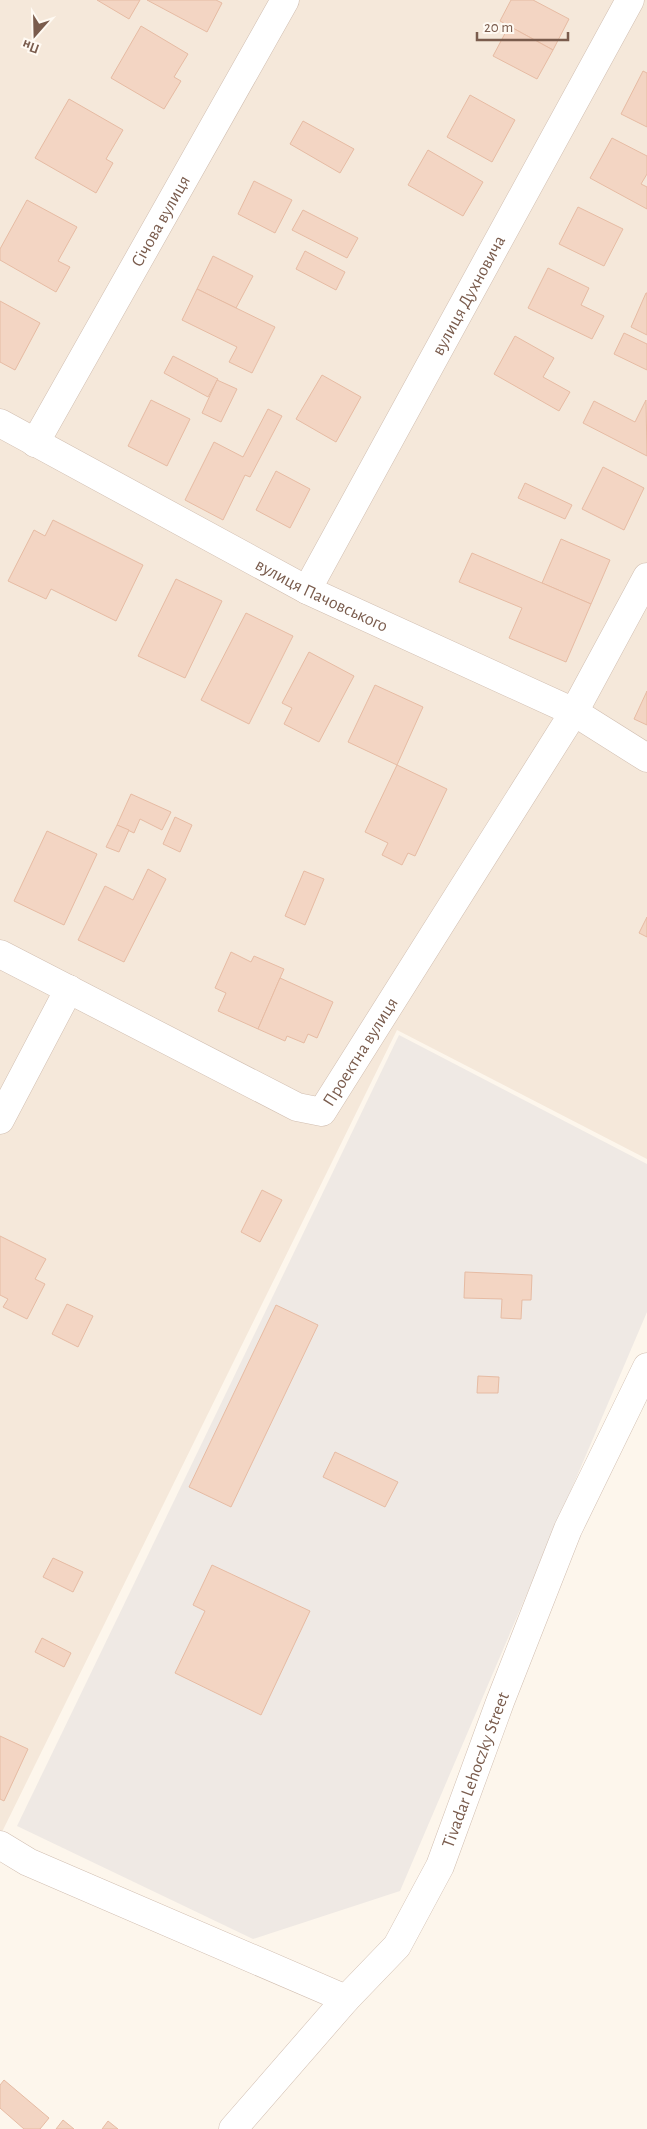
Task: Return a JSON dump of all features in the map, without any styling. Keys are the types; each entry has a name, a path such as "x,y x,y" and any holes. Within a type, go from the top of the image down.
{"street":[{"name":"Січова вулиця","path":"35,443 285,0"},
{"name":"вулиця Духновича","path":"307,590 630,0"},
{"name":"вулиця Пачовського","path":"0,422 35,443 307,590 574,712 647,758"},
{"path":"574,712 647,577"},
{"name":"Проектна вулиця","path":"0,954 297,1107 322,1112 574,712"},
{"path":"0,1120 69,989"},
{"name":"Tivadar Lehoczky Street","path":"233,2129 346,1999 397,1946 440,1866 500,1702 568,1529 647,1367"},
{"path":"0,1845 28,1862 346,1999"}],"shaded area":[{"path":"0,0 647,0 647,1159 397,1030 0,1836"},
{"path":"399,1035 647,1164 647,1312 400,1891 253,1939 17,1826"}],"building":[{"path":"97,0 140,0 129,19"},
{"path":"147,0 216,0 222,3 207,32"},
{"path":"511,0 533,0 569,19 553,50 500,21"},
{"path":"141,26 188,54 174,77 181,81 164,109 111,78"},
{"path":"509,26 553,50 537,79 493,56"},
{"path":"643,71 647,73 647,127 621,114"},
{"path":"470,95 515,120 492,162 447,137"},
{"path":"69,99 123,130 106,159 113,163 96,193 35,158"},
{"path":"303,121 354,149 340,173 290,144"},
{"path":"612,138 647,156 647,174 641,184 647,187 647,209 590,178"},
{"path":"428,150 483,182 463,216 408,185"},
{"path":"254,181 292,200 275,233 238,214"},
{"path":"27,200 77,227 58,261 70,267 56,292 0,260 0,249"},
{"path":"578,207 623,229 604,266 559,244"},
{"path":"303,210 358,238 347,258 292,230"},
{"path":"305,251 345,272 336,290 296,269"},
{"path":"213,256 253,276 236,308 197,289"},
{"path":"548,268 589,288 581,305 604,316 592,339 528,308"},
{"path":"197,289 275,327 252,373 229,362 237,347 182,320"},
{"path":"647,293 647,335 631,327"},
{"path":"0,301 40,323 15,370 0,362"},
{"path":"624,333 647,344 647,370 614,354"},
{"path":"515,336 554,358 543,377 570,392 559,411 494,374"},
{"path":"173,356 218,379 208,397 164,373"},
{"path":"322,375 361,397 336,442 296,419"},
{"path":"217,380 237,389 221,422 202,413"},
{"path":"151,400 190,419 167,466 128,446"},
{"path":"646,400 647,456 583,423 594,401 635,422"},
{"path":"268,409 282,416 250,477 245,475 223,520 185,500 214,442 243,457"},
{"path":"603,467 644,488 624,530 582,509"},
{"path":"276,471 310,489 290,528 256,510"},
{"path":"525,483 572,505 565,519 518,498"},
{"path":"53,520 143,565 116,621 51,589 46,599 8,581 34,530 45,536"},
{"path":"561,539 610,560 591,604 542,583"},
{"path":"472,553 591,604 566,662 509,638 522,608 459,582"},
{"path":"176,579 222,601 185,678 138,656"},
{"path":"246,613 293,636 249,724 201,700"},
{"path":"309,652 354,676 319,742 284,724 292,708 282,703"},
{"path":"375,685 423,707 397,765 348,742"},
{"path":"647,691 647,725 634,719"},
{"path":"397,765 447,789 415,856 408,853 402,865 382,855 388,843 365,832"},
{"path":"131,794 171,812 162,830 140,819 134,833 117,825"},
{"path":"175,817 192,825 180,852 163,844"},
{"path":"117,825 129,830 119,852 106,847"},
{"path":"47,831 97,854 64,925 14,901"},
{"path":"148,869 166,879 124,962 78,940 105,886 133,900"},
{"path":"304,871 324,879 305,925 285,916"},
{"path":"647,917 647,937 639,933"},
{"path":"231,952 251,962 254,956 284,969 258,1029 218,1011 226,993 215,988"},
{"path":"280,978 333,1002 317,1038 308,1034 304,1043 287,1036 285,1041 258,1029"},
{"path":"262,1190 282,1200 260,1242 241,1232"},
{"path":"0,1236 46,1259 35,1279 45,1284 27,1319 3,1307 8,1299 0,1295"},
{"path":"465,1272 532,1275 531,1300 522,1300 521,1319 501,1318 502,1299 464,1298"},
{"path":"67,1304 93,1316 78,1347 52,1334"},
{"path":"276,1305 318,1325 231,1507 189,1487"},
{"path":"478,1376 499,1377 498,1393 477,1393"},
{"path":"335,1452 398,1482 385,1507 323,1477"},
{"path":"53,1558 83,1572 73,1592 43,1577"},
{"path":"212,1565 310,1611 261,1715 175,1673 205,1611 193,1605"},
{"path":"42,1638 71,1653 64,1667 35,1652"},
{"path":"0,1736 28,1749 4,1801 0,1799"},
{"path":"4,2080 49,2118 40,2129 24,2129 0,2108 0,2085"},
{"path":"63,2120 74,2129 56,2129"},
{"path":"108,2121 118,2129 102,2129"}]}
